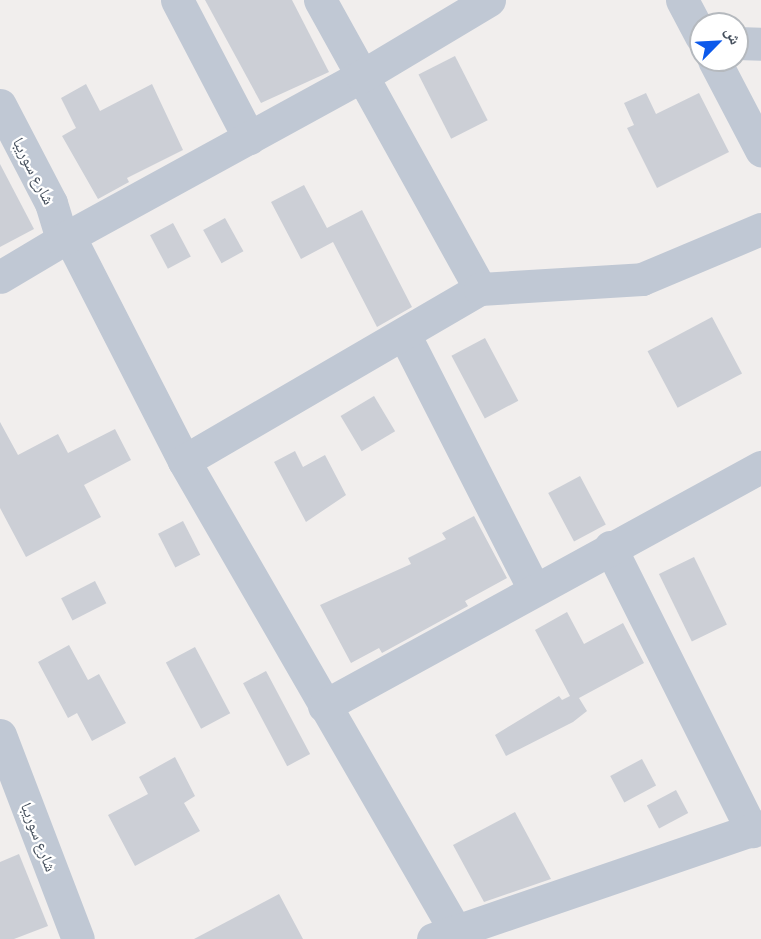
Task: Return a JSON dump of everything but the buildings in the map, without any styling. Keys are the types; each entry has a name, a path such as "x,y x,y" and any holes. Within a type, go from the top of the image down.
{"street":[{"path":"177,0 249,138"},
{"path":"320,0 480,289"},
{"path":"0,277 65,238 362,76 489,0"},
{"path":"720,72 761,150"},
{"name":"شارع سوريبا","path":"0,105 51,203 65,238 184,461 324,706 445,935"},
{"path":"184,461 405,336 480,289 642,279 761,229"},
{"path":"405,336 534,590"},
{"path":"324,706 761,467"},
{"path":"445,935 756,829 610,548"},
{"name":"شارع سوريبا","path":"0,735 78,939"}]}
